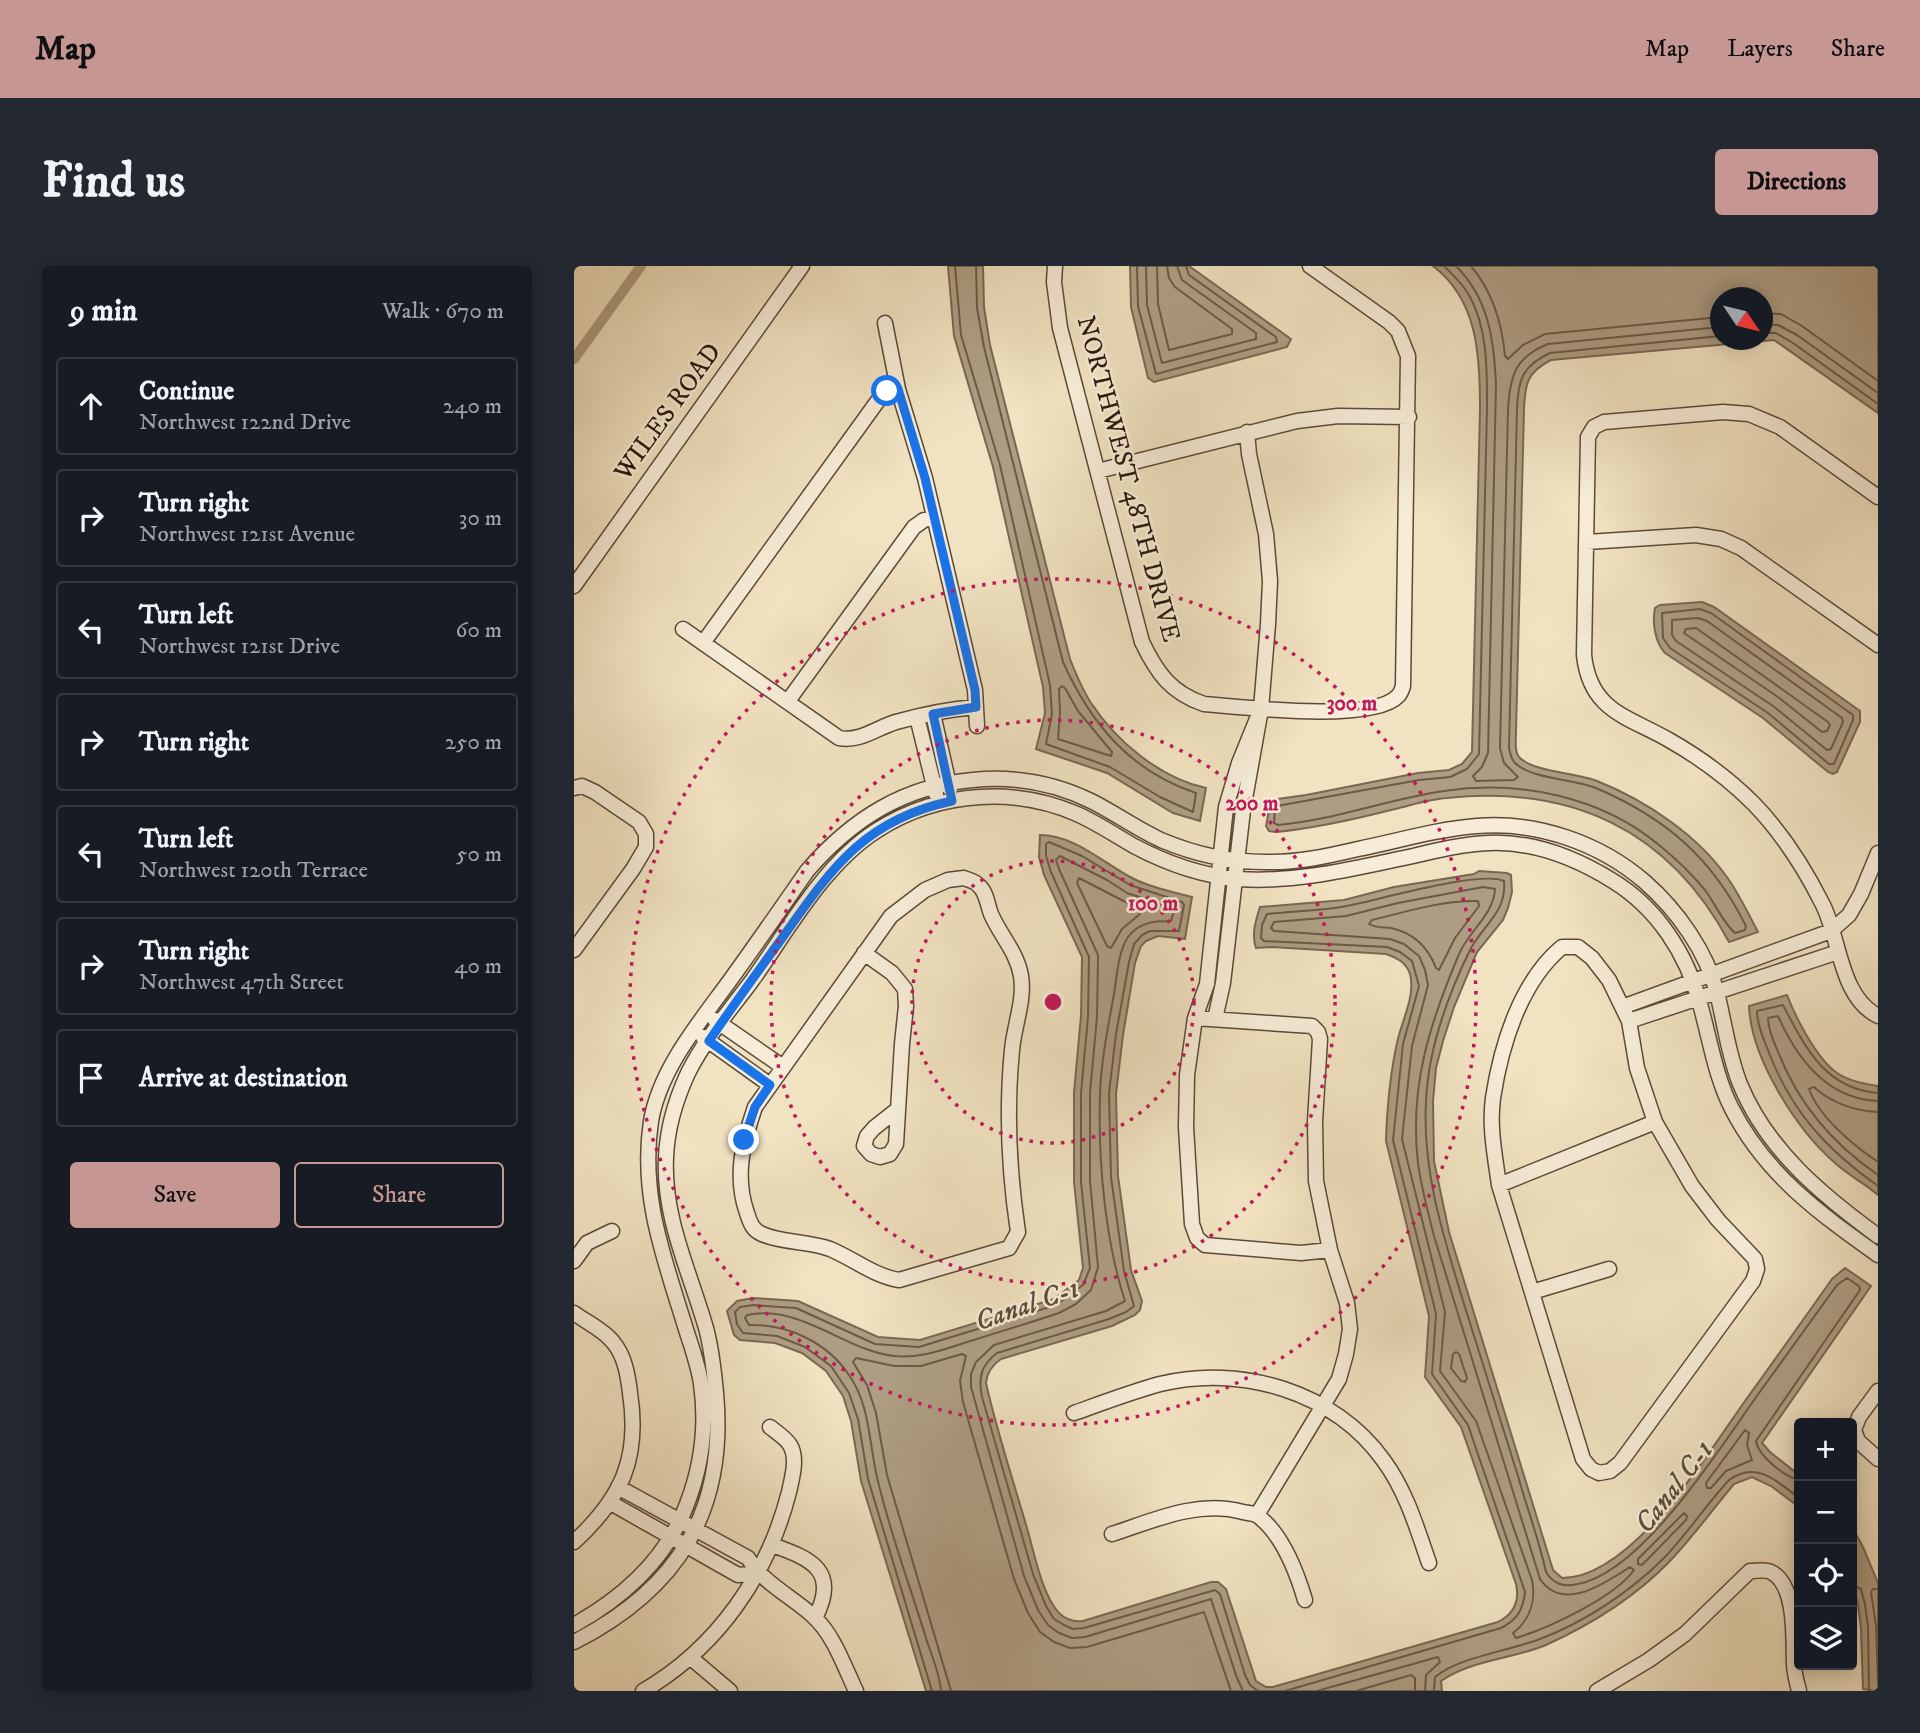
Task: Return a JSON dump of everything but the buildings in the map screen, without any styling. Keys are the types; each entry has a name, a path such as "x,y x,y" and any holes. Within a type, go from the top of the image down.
{"street":[{"name":"WILES ROAD","path":"574,586 802,266"},
{"name":"NORTHWEST 48TH DRIVE","path":"1055,266 1054,282 1060,328 1142,642 1155,668 1188,699 1204,704 1340,713 1387,703 1398,696 1403,686 1409,417"},
{"path":"1098,471 1297,421 1338,416 1409,417 1408,356 1398,331 1310,266"},
{"path":"885,323 898,389 925,478 975,690 977,726"},
{"path":"703,643 877,402 887,391 898,389"},
{"path":"1878,497 1780,427 1749,414 1723,412 1604,422 1594,427 1588,438 1584,656 1591,685 1601,700 1615,713 1667,738 1699,758 1754,804 1800,863 1825,908 1855,996 1870,1012 1878,1016"},
{"path":"1215,1019 1223,983 1243,810 1261,709 1270,581 1266,534 1247,432"},
{"path":"789,701 914,527 933,518"},
{"path":"1587,542 1696,535 1721,539 1741,548 1878,645"},
{"path":"683,629 839,738 848,740 917,717 976,707"},
{"path":"1261,709 1239,763 1226,807 1207,984 1195,1018 1187,1074 1186,1127 1192,1224 1197,1238 1206,1245 1301,1253 1330,1250"},
{"path":"933,714 949,783 946,802"},
{"path":"917,717 934,786 946,802"},
{"path":"574,1625 604,1606 643,1574 672,1538 693,1487 702,1451 704,1431 701,1385 658,1239 649,1196 647,1157 652,1117 662,1089 676,1058 694,1030 807,871 838,838 868,816 905,796 934,786 1008,778 1049,786 1093,803 1161,840 1219,858 1238,861 1269,862 1319,858 1449,829 1479,826 1535,829 1567,838 1602,853 1645,882 1683,924 1711,975 1732,1063 1762,1127 1793,1167 1878,1236"},
{"path":"574,788 582,786 595,792 639,822 646,834 646,847 574,950"},
{"path":"574,1642 613,1620 639,1600 669,1570 696,1529 715,1472 719,1430 712,1356 672,1222 666,1158 675,1105 688,1073 720,1024 840,860 877,830 915,811 977,797 1027,799 1061,807 1156,857 1236,879 1290,879 1326,874 1491,842 1547,849 1597,872 1641,902 1676,944 1699,999 1717,1073 1731,1108 1747,1135 1791,1190 1878,1255"},
{"path":"1622,1007 1831,931 1849,915 1878,853"},
{"path":"964,878 978,884 986,895 990,913 1016,958 1021,978 1012,1048 1009,1103 1010,1162 1018,1232 1015,1240 1009,1248 900,1280 886,1278 830,1249 765,1236 756,1231 743,1202 740,1171 744,1140 755,1107 770,1085 891,916 925,890 948,880 964,878"},
{"path":"1562,947 1578,947 1592,958 1609,980 1622,1007 1629,1021 1637,1068 1655,1122 1692,1186 1718,1220 1755,1259 1757,1269 1753,1282 1620,1463 1610,1471 1600,1473 1591,1469 1583,1459 1499,1185 1492,1140 1493,1100 1513,1023 1527,990 1548,959 1562,947"},
{"path":"1629,1021 1838,952"},
{"path":"864,953 892,972 905,989 898,1109"},
{"path":"1770,954 1778,972"},
{"path":"706,1014 783,1067"},
{"path":"1195,1018 1312,1026 1318,1032 1320,1040 1315,1121 1316,1181 1330,1250 1347,1303 1350,1329 1339,1379 1257,1515"},
{"path":"694,1030 770,1085"},
{"path":"1499,1185 1655,1122"},
{"path":"574,1261 587,1243 612,1231"},
{"path":"1532,1292 1609,1269"},
{"path":"574,1313 612,1340 621,1353 628,1378 633,1440 626,1467 611,1503 598,1520 574,1542"},
{"path":"1074,1413 1161,1384 1217,1377 1269,1384 1324,1406 1356,1429 1384,1460 1401,1488 1429,1563"},
{"path":"1878,1391 1859,1417 1854,1430 1858,1441 1878,1458"},
{"path":"643,1691 691,1658 714,1634 736,1608 772,1545 793,1474 794,1454 789,1444 770,1427"},
{"path":"618,1488 748,1558 757,1573 815,1618 831,1640 856,1691"},
{"path":"611,1503 738,1575 757,1573"},
{"path":"1112,1534 1184,1511 1210,1507 1257,1515 1281,1543 1297,1572 1305,1600"},
{"path":"772,1545 811,1561 821,1572 825,1587 824,1602 815,1618"},
{"path":"1597,1691 1649,1660 1685,1634 1750,1571 1761,1570 1771,1572 1780,1581 1790,1604 1798,1691"},
{"path":"691,1658 730,1691"}],"water":[{"path":"948,266 983,266 984,307 990,345 1070,659 1079,681 1091,703 1113,731 1141,756 1172,776 1206,788 1200,821 1173,813 1107,773 1036,749 1045,713 1043,687 993,467 954,336"},
{"path":"1130,266 1189,266 1291,339 1287,347 1154,382 1148,378 1131,307"},
{"path":"1433,266 1878,266 1878,413 1773,340 1773,287 1710,287 1710,346 1551,360 1532,374 1525,392 1516,742 1518,755 1535,766 1589,778 1616,789 1670,821 1717,864 1737,892 1758,932 1729,942 1705,903 1677,870 1646,844 1612,823 1575,808 1535,799 1493,796 1441,799 1306,828 1276,832 1269,831 1266,826 1271,800 1418,773 1449,770 1462,764 1472,752 1479,369 1473,330 1459,295"},
{"path":"1702,602 1714,607 1860,711 1860,722 1837,772 1828,772 1763,718 1665,653 1655,632 1655,608 1660,605"},
{"path":"1040,835 1053,836 1089,851 1141,882 1192,897 1185,939 1158,936 1141,946 1135,963 1123,1035 1116,1094 1118,1176 1131,1270 1142,1301 1140,1310 1112,1326 1001,1359 990,1370 986,1383 1039,1573 1048,1596 1062,1615 1070,1620 1083,1621 1218,1582 1226,1589 1256,1681 1266,1687 1273,1687 1498,1622 1514,1607 1516,1584 1461,1427 1425,1377 1429,1316 1386,1141 1392,1067 1410,1000 1410,974 1401,961 1386,954 1256,948 1254,938 1260,907 1344,900 1394,887 1479,871 1511,875 1512,892 1503,920 1477,952 1443,1041 1436,1068 1433,1101 1434,1161 1449,1232 1553,1570 1562,1578 1588,1573 1615,1558 1641,1536 1689,1480 1832,1279 1845,1268 1871,1286 1762,1443 1794,1471 1794,1503 1771,1486 1752,1477 1734,1484 1669,1562 1627,1598 1579,1629 1546,1645 1465,1668 1453,1674 1441,1681 1442,1691 926,1691 861,1481 851,1421 843,1396 826,1371 802,1353 775,1343 740,1340 734,1335 727,1311 737,1301 753,1298 798,1301 878,1337 920,1340 1054,1299 1079,1280 1083,1268 1074,1182 1074,1093 1081,1016 1082,957 1044,875 1039,857"},
{"path":"1787,995 1807,1037 1829,1066 1846,1078 1878,1086 1878,1195 1820,1149 1791,1112 1767,1070 1758,1048 1749,1006"},
{"path":"1857,1536 1878,1583 1878,1691 1863,1689"}],"waterway":[{"path":"574,359 641,266"}],"route":[{"path":"744,1140 755,1107 770,1085 709,1041 840,860 877,830 915,811 952,801 933,714 976,707 975,690 925,478 898,389 887,391"}],"water label":[{"name":"Canal C-1","path":"1027,1305"},
{"name":"Canal C-1","path":"1674,1487"}]}
